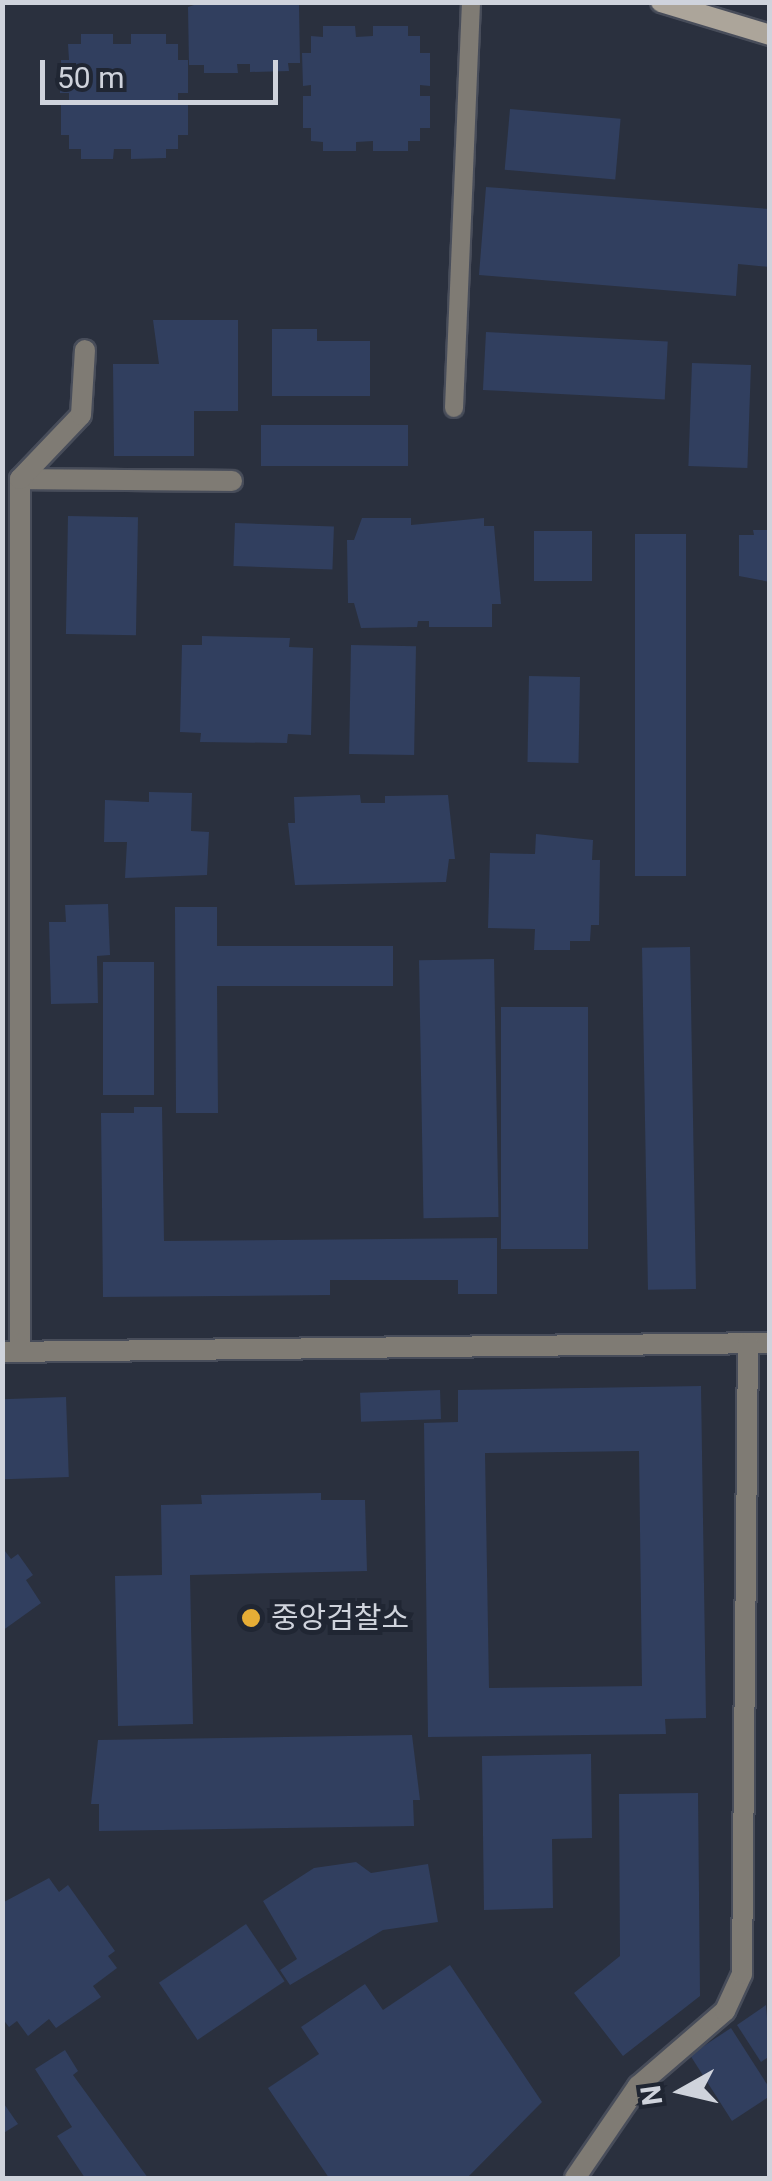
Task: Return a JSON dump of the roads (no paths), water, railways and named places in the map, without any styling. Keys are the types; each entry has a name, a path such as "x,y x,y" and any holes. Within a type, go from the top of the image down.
{"main road":[{"path":"661,2 770,35"}],"street":[{"path":"85,350 80,415 20,478 11,1352 770,1343"},
{"path":"20,478 232,480"},
{"path":"575,2178 638,2086 725,2011 742,1974 748,1344"}],"lane":[{"path":"454,408 471,2"}],"place":[{"name":"중앙검찰소","path":"251,1618"}]}
